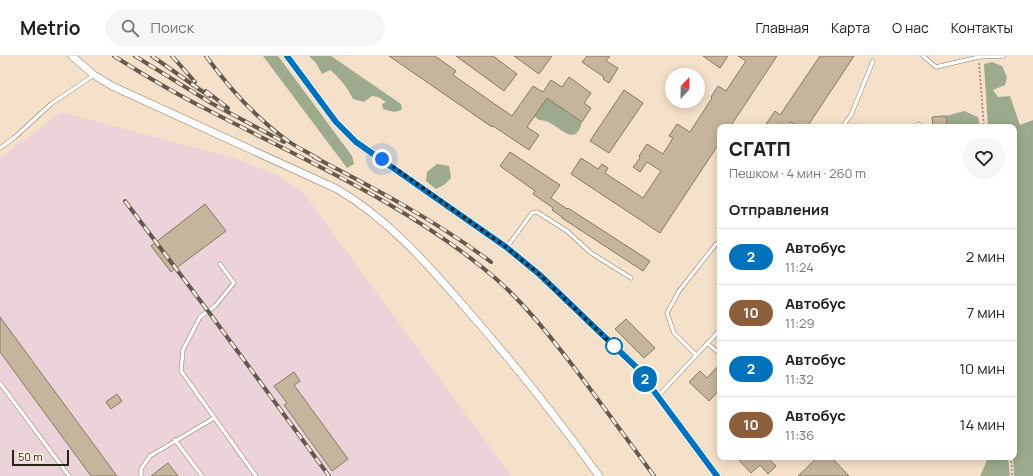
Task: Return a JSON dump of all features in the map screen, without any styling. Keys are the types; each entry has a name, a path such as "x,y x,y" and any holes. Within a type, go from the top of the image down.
{"street":[{"path":"72,56 94,75 112,86 337,189 370,211 421,257 510,360 553,414 599,476"},
{"path":"287,56 336,122 356,142 506,247 540,275 636,367 718,476"}],"lane":[{"path":"923,56 936,67 979,57 1004,56"},
{"path":"844,124 851,115 873,61"},
{"path":"0,148 14,138 50,104 94,75"},
{"path":"506,247 532,213 537,212 567,231 591,253 631,278"},
{"path":"696,355 674,333 667,313 679,291 717,244"},
{"path":"220,264 234,283 215,306 200,317 183,350 181,371 256,476"},
{"path":"658,396 717,333"},
{"path":"707,343 717,351"},
{"path":"0,383 69,476"},
{"path":"141,476 141,469 150,456 214,418"},
{"path":"175,440 202,476"}],"path":[{"path":"979,57 984,124"},
{"path":"1011,460 1012,476"}],"shaded area":[{"path":"61,112 237,159 279,176 301,191 511,476 0,476 0,158"}],"green space":[{"path":"263,56 278,56 352,156 354,164 347,168"},
{"path":"309,56 331,56 401,104 402,109 395,112 383,109 382,104 386,102 378,97 372,96 364,102 353,99 337,76 330,70 322,74 316,63"},
{"path":"992,62 1002,66 1007,77 1005,85 993,90 998,97 1010,96 1020,125 1033,120 1033,476 1014,476 1013,460 1017,460 1017,124 988,124 984,64"},
{"path":"547,98 582,122 579,131 574,134 569,134 552,124 539,120 534,116"},
{"path":"964,111 978,117 979,124 947,124 946,116"},
{"path":"437,164 449,166 451,178 444,185 436,189 426,181 427,172"},
{"path":"986,460 1008,460 1010,476 980,476"}],"building":[{"path":"389,56 435,56 456,71 453,75 512,116 533,86 543,92 551,80 562,87 569,77 591,93 584,103 591,108 582,122 547,98 527,127 539,135 529,150 493,126 492,127"},
{"path":"456,56 493,56 517,74 504,91"},
{"path":"514,56 552,56 539,74"},
{"path":"587,56 610,56 606,61 618,68 609,83 603,79 604,77 582,62"},
{"path":"703,56 728,56 720,68"},
{"path":"738,56 777,56 732,124 717,124 717,147 660,233 571,174 581,158 598,169 602,164 608,168 605,173 643,198 661,171 647,162 640,172 633,167 640,158 639,156 647,144 663,154 673,138 669,136 677,124 690,132 718,86 726,91 746,61"},
{"path":"820,56 854,56 809,124 794,124 791,122 790,124 766,124 775,111 780,115"},
{"path":"624,90 643,103 609,153 590,141"},
{"path":"946,116 947,124 933,124 932,117"},
{"path":"510,152 560,185 551,198 650,261 643,271 562,218 552,210 553,208 533,194 535,191 500,166"},
{"path":"205,204 226,231 171,272 151,246"},
{"path":"0,317 117,476 91,476 0,352"},
{"path":"626,319 655,348 644,358 615,329"},
{"path":"717,367 717,392 709,401 689,382 700,371 707,378"},
{"path":"294,372 300,381 294,385 348,459 332,471 284,405 287,403 274,386"},
{"path":"117,394 122,401 111,409 106,402"},
{"path":"739,460 770,460 776,466 768,474 760,465 751,473"},
{"path":"815,460 834,460 849,476 798,476"},
{"path":"168,463 178,476 151,476"}],"railway":[{"path":"114,56 184,97 319,166 392,206 461,251 505,287 536,320 573,366 654,476"},
{"path":"135,56 211,103 284,142"},
{"path":"152,56 209,96"},
{"path":"172,56 195,82"},
{"path":"206,56 224,80 265,123 288,141 320,160"},
{"path":"206,91 228,108"},
{"path":"314,157 383,193 427,219 491,262"},
{"path":"125,201 329,476"}],"bus line":[{"name":"2","path":"287,56 336,122 356,142 506,247 540,275 636,367 717,476"}],"route":[{"path":"382,159 506,247 540,275 614,346"}]}
